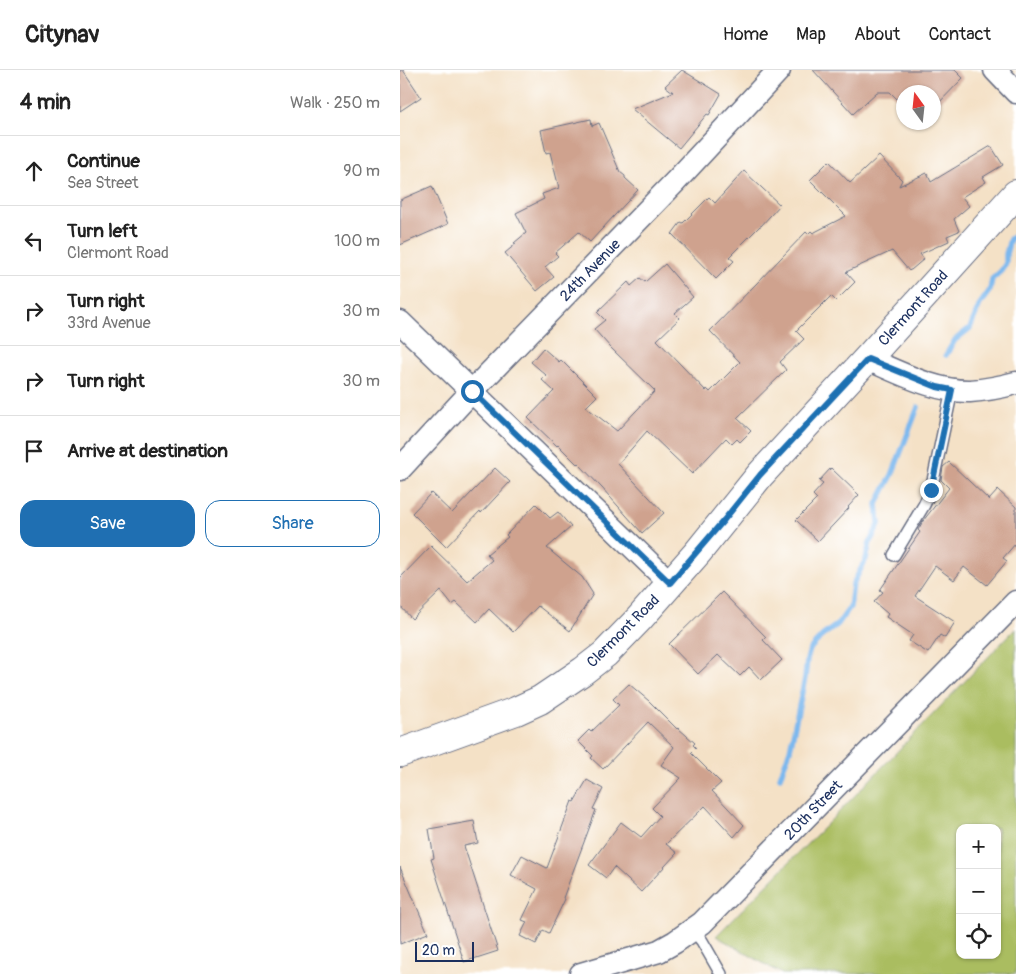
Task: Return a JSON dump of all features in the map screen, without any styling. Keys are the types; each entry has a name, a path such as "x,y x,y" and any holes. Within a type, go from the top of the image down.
{"street":[{"name":"24th Avenue","path":"400,469 472,391 675,182 779,70"},
{"path":"995,70 1016,92"},
{"name":"Clermont Road","path":"400,753 516,711 540,700 605,654 639,619 760,475 868,359 1016,194"},
{"path":"400,322 670,583"},
{"path":"868,359 937,387 952,390 983,390 1016,383"},
{"name":"20th Street","path":"581,974 659,951 702,923 1016,602"}],"lane":[{"path":"894,555 931,490 952,390"},
{"path":"693,930 702,941 721,974"}],"green space":[{"path":"1016,628 1016,974 782,974 716,936 838,813"}],"building":[{"path":"400,70 403,70 421,97 400,111"},
{"path":"682,70 721,94 709,115 707,114 679,148 632,109 673,92 665,86"},
{"path":"813,70 955,70 963,78 941,101 941,85 896,85 896,98 890,92 877,92 853,114"},
{"path":"591,119 592,126 599,123 620,172 638,190 590,242 579,232 555,253 558,256 545,267 554,277 537,291 505,253 526,233 516,213 544,199 542,194 559,188 550,152 546,153 541,130"},
{"path":"991,146 1003,165 983,177 986,182 962,197 969,206 954,219 959,231 947,236 949,241 920,254 924,259 909,271 892,251 846,272 855,282 836,301 831,296 796,331 804,339 780,362 786,370 737,418 751,431 740,442 737,439 732,444 726,438 692,474 647,431 618,464 664,513 642,533 578,463 528,418 554,391 542,380 546,375 531,362 543,348 559,362 561,360 597,396 586,407 617,431 655,391 594,329 605,320 597,312 628,282 631,286 640,278 645,282 665,264 693,297 675,313 680,318 657,340 706,391 707,389 710,392 740,362 710,331 806,232 808,234 811,231 813,233 846,216 810,180 829,161 850,183 879,156 902,180 899,186 927,173 931,182"},
{"path":"744,171 780,205 729,257 734,261 716,279 672,234 681,222 683,223 709,197 715,203"},
{"path":"432,186 448,224 400,245 400,200"},
{"path":"949,462 989,500 998,490 1016,507 1016,543 1003,558 1007,561 987,585 964,567 954,580 935,566 915,596 955,622 945,638 940,635 928,653 909,641 913,635 886,617 888,614 874,602 883,592 880,590 920,532 918,530 923,521 949,488 941,480 943,467"},
{"path":"495,468 510,482 446,547 412,513 431,493 452,513"},
{"path":"831,468 859,495 818,541 796,520 817,499 813,495 823,484 819,481"},
{"path":"536,504 550,518 558,512 571,527 547,548 582,577 593,594 570,631 538,606 513,632 489,609 477,622 456,602 452,605 441,591 412,619 400,606 400,578 431,546 467,581 492,560 487,554 508,537 506,535"},
{"path":"722,592 766,637 763,640 782,660 761,680 749,667 740,676 718,655 698,674 669,644"},
{"path":"629,684 677,729 695,743 693,745 696,748 691,753 721,783 712,791 744,825 734,837 705,806 666,844 677,853 641,892 614,867 606,878 589,865 621,822 641,837 660,816 652,808 681,778 661,765 674,747 648,722 603,769 591,758 593,756 578,741 589,730 591,732 619,705 613,699"},
{"path":"587,780 603,789 593,809 596,810 563,898 565,899 549,933 543,930 536,944 520,936 527,922 522,920 537,889 511,875 522,855 547,868 572,801 574,802"},
{"path":"474,821 478,843 464,846 498,951 464,962 431,859 434,858 429,829"},
{"path":"400,867 428,933 400,944"}],"waterway":[{"path":"946,355 955,340 970,328 980,304 990,290 992,279 1001,271 1006,263 1010,239 1016,235"},
{"path":"780,777 790,750 810,649 822,636 838,624 850,607 853,584 866,559 870,542 879,524 877,504 892,475 918,407"}],"route":[{"path":"472,391 670,583 760,475 868,359 937,387 952,390 931,490"}]}
